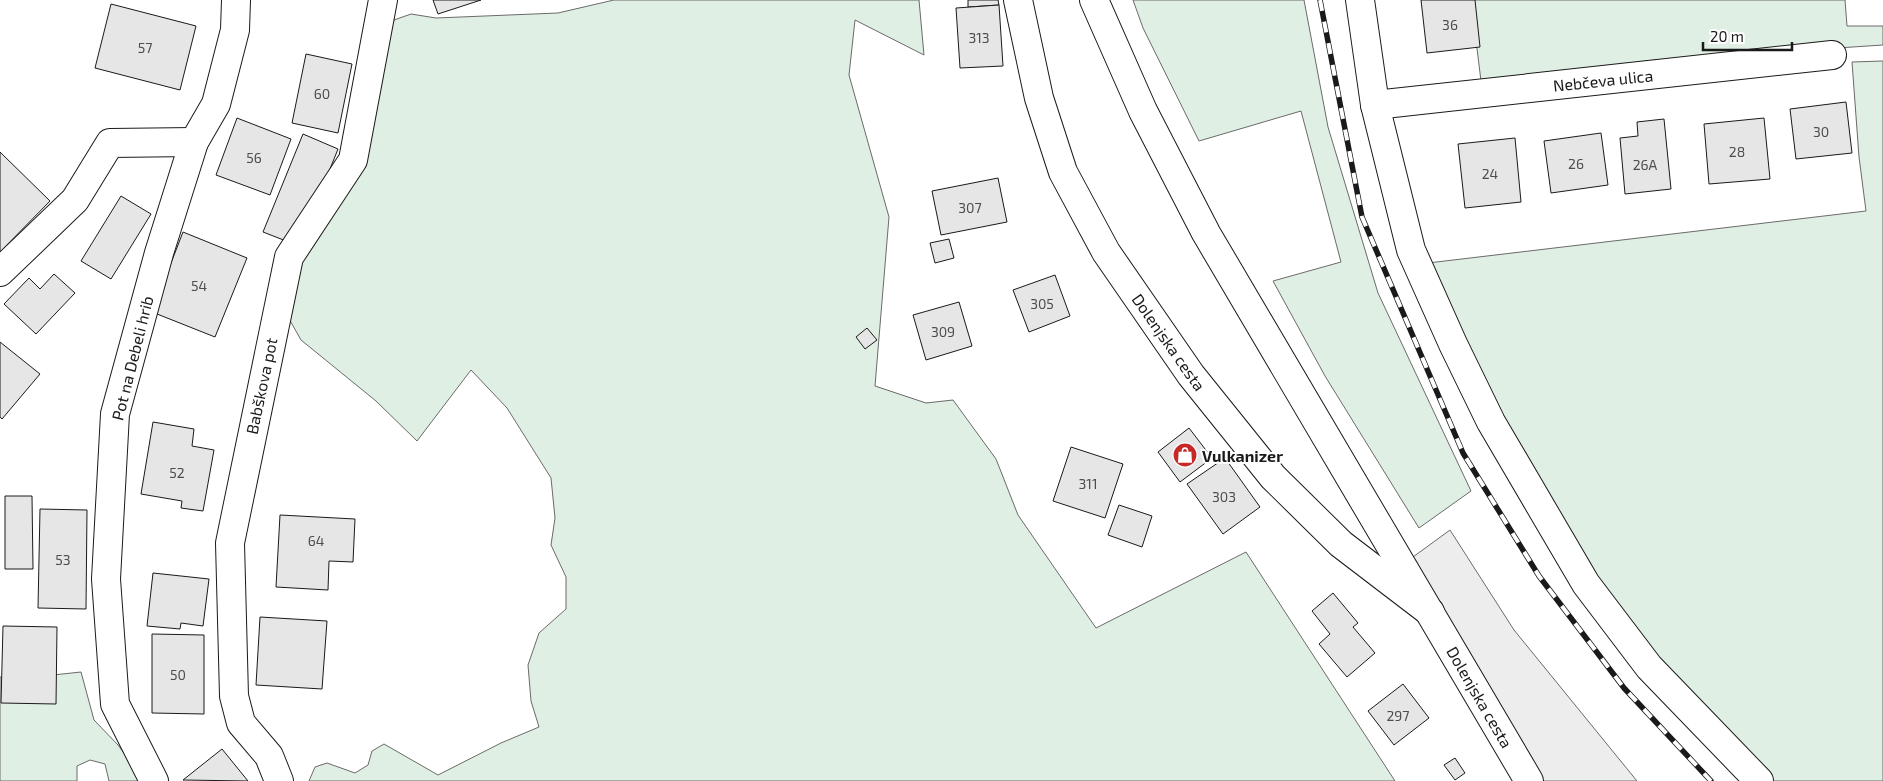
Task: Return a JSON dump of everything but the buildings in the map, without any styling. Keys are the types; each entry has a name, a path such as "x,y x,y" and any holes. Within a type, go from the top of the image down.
{"street":[{"name":"Pot na Debeli hrib","path":"154,781 115,704 106,579 115,414 159,253 194,142 216,104 235,30 236,0"},
{"name":"Babškova pot","path":"279,781 268,756 241,723 234,696 230,542 289,257 353,160 383,0"},
{"name":"Dolenjska cesta","path":"1018,0 1039,98 1063,172 1106,252 1190,375 1273,477 1341,544 1431,613"},
{"name":"Dolenjska cesta","path":"1094,0 1142,111 1206,233 1529,781"},
{"path":"1360,0 1375,105 1411,250 1453,344 1491,422 1586,584 1649,667 1759,781"},
{"name":"Nebčeva ulica","path":"1375,105 1832,55"},
{"path":"0,272 75,200 110,143 194,142"}],"green space":[{"path":"614,0 919,0 924,55 855,20 849,75 889,217 875,386 926,403 953,400 996,459 1018,515 1096,628 1246,552 1395,781 309,781 315,767 327,763 355,773 368,765 372,751 384,744 438,775 501,743 539,727 531,701 528,665 539,633 566,609 566,577 551,545 555,518 551,478 507,408 471,370 417,441 376,401 301,340 279,301 315,237 383,43 394,20 411,14 436,18 558,13"},
{"path":"1133,0 1304,0 1328,127 1378,293 1471,491 1419,528 1325,376 1273,281 1341,262 1301,111 1199,141 1143,28"},
{"path":"1471,0 1845,0 1847,26 1883,26 1883,45 1655,60 1481,81"},
{"path":"1883,61 1883,781 1773,781 1724,732 1641,639 1588,567 1499,416 1428,263 1866,211 1859,157 1852,62"},
{"path":"81,672 94,720 118,745 145,781 109,781 105,764 90,760 77,766 77,781 0,781 0,677 25,678"}],"shaded area":[{"path":"1450,530 1514,630 1637,781 1543,781 1413,557"}],"railway":[{"path":"1320,0 1362,217 1463,453 1539,576 1624,688 1711,781"}],"place":[{"name":"Vulkanizer","path":"1185,455"}]}
